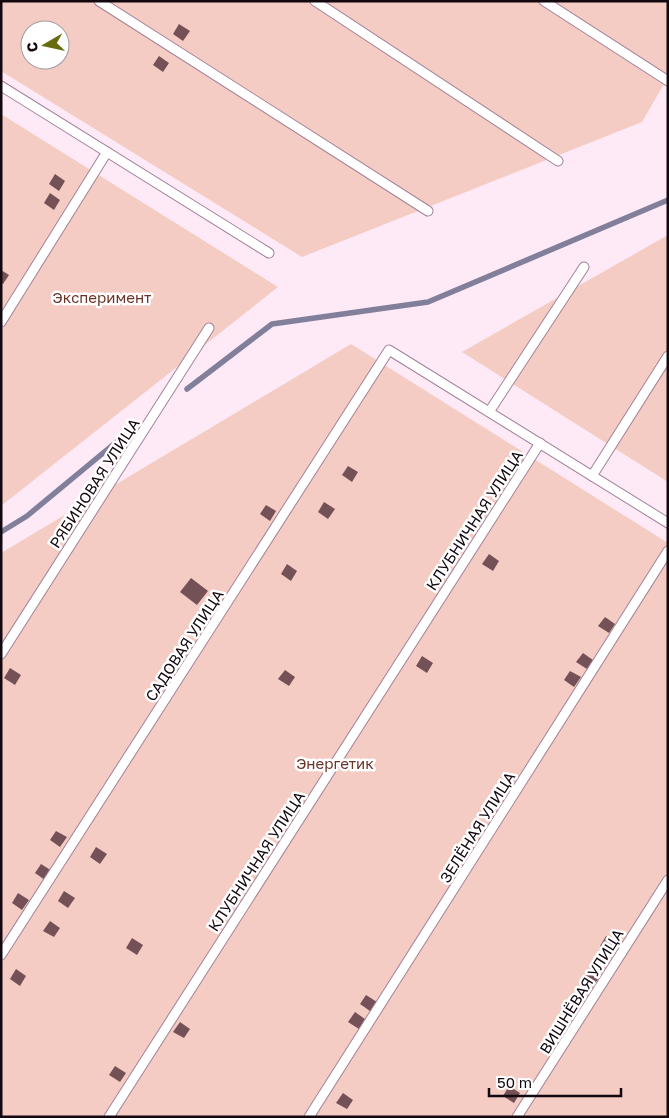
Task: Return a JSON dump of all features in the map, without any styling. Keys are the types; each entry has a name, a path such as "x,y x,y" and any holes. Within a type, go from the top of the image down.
{"lane":[{"path":"98,1 428,210"},
{"path":"315,1 558,161"},
{"path":"544,1 668,81"},
{"path":"1,86 269,252"},
{"path":"1,322 107,152"},
{"path":"584,268 489,412 668,523"},
{"name":"РЯБИНОВАЯ УЛИЦА","path":"1,654 209,328"},
{"name":"САДОВАЯ УЛИЦА","path":"1,955 390,350 489,412"},
{"path":"592,476 668,356"},
{"name":"КЛУБНИЧНАЯ УЛИЦА","path":"109,1117 540,443"},
{"name":"ЗЕЛЁНАЯ УЛИЦА","path":"309,1117 668,551"},
{"name":"ВИШНЁВАЯ УЛИЦА","path":"517,1117 668,880"}],"green space":[{"path":"1,1 668,1 668,77 642,122 302,257 1,71"},
{"name":"Эксперимент","path":"1,114 278,287 1,506"},
{"path":"668,235 668,482 462,352"},
{"name":"Энергетик","path":"351,344 668,543 668,1117 1,1117 1,553"}],"building":[{"path":"179,24 190,31 183,41 173,34"},
{"path":"159,56 169,63 163,72 153,65"},
{"path":"55,174 65,181 59,191 49,184"},
{"path":"50,193 60,200 54,210 44,203"},
{"path":"1,270 9,275 3,284 1,283"},
{"path":"348,466 358,472 352,482 342,475"},
{"path":"324,502 335,509 328,519 318,512"},
{"path":"266,505 276,511 270,521 260,514"},
{"path":"489,554 499,561 493,571 482,564"},
{"path":"287,564 297,571 291,581 281,574"},
{"path":"191,578 208,591 197,605 180,592"},
{"path":"605,617 615,624 609,633 598,626"},
{"path":"583,653 593,660 587,669 576,662"},
{"path":"422,656 433,663 427,673 416,666"},
{"path":"10,668 21,675 15,685 4,678"},
{"path":"285,670 295,677 289,686 278,679"},
{"path":"570,671 581,677 574,687 564,680"},
{"path":"56,831 67,837 60,847 50,840"},
{"path":"96,847 107,854 100,864 90,857"},
{"path":"41,864 52,871 45,880 35,873"},
{"path":"64,891 75,898 68,908 58,901"},
{"path":"18,893 29,900 22,910 12,903"},
{"path":"50,921 60,928 54,937 43,931"},
{"path":"606,936 617,943 611,953 600,946"},
{"path":"132,938 143,945 137,955 126,948"},
{"path":"16,969 26,976 20,986 10,979"},
{"path":"588,972 598,979 592,988 581,981"},
{"path":"366,995 377,1002 370,1011 360,1004"},
{"path":"355,1012 365,1019 359,1029 348,1022"},
{"path":"180,1022 190,1029 184,1038 173,1032"},
{"path":"115,1066 126,1073 120,1082 109,1075"},
{"path":"509,1086 520,1093 514,1103 503,1096"},
{"path":"343,1093 353,1100 347,1109 336,1103"}],"waterway":[{"path":"187,389 272,324 428,302 668,200"},
{"path":"1,532 27,516 120,439"}]}
